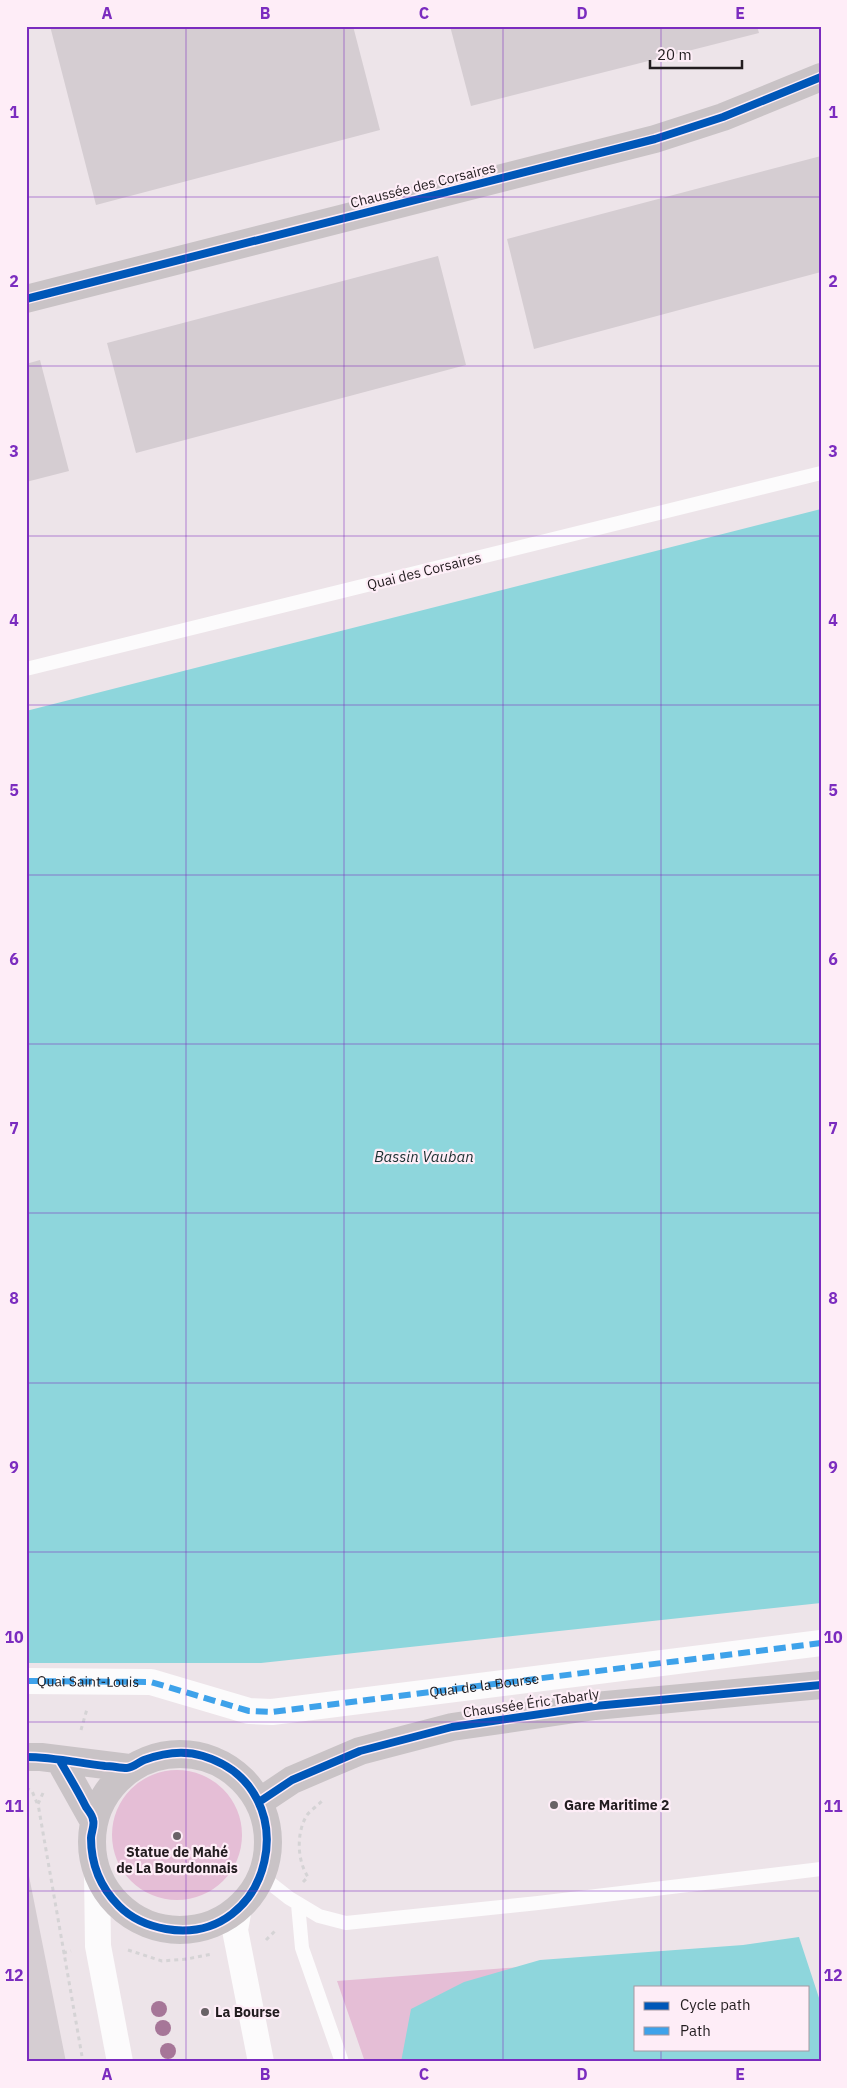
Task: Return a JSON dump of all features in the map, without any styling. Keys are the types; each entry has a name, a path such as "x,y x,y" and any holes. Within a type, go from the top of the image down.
{"main road":[{"name":"Chaussée des Corsaires","path":"26,299 655,139 723,117 821,77"},
{"name":"Chaussée Éric Tabarly","path":"259,1802 292,1780 360,1751 452,1727 595,1706 821,1685"},
{"path":"187,1753 202,1756 229,1768 251,1789 259,1802 266,1820 268,1839 267,1858 261,1876 252,1893 239,1908 218,1921 195,1929 174,1930 155,1927 136,1919 120,1907 107,1892 97,1874 92,1857 91,1838 93,1820 107,1791 129,1768 157,1756 187,1753"},
{"path":"26,1757 41,1757 60,1761 129,1768"},
{"path":"60,1761 93,1820"}],"street":[{"name":"Quai de la Bourse","path":"151,1682 249,1711 272,1712 821,1643"},
{"name":"Quai Saint-Louis","path":"26,1681 151,1682"},
{"path":"97,1874 98,1946 120,2062"},
{"path":"239,1908 235,1930 261,2062"}],"lane":[{"name":"Quai des Corsaires","path":"26,669 821,473"},
{"path":"261,1876 298,1904 319,1916 346,1923 749,1879 821,1869"},
{"path":"298,1904 302,1948 342,2062"}],"path":[{"path":"26,1788 32,1791 38,1804 83,2062"},
{"path":"38,1804 45,1789"},
{"path":"64,1953 98,1946 114,1946 162,1961 187,1959 238,1948"}],"shaded area":[{"path":"177,1770 190,1771 202,1775 223,1789 237,1810 241,1822 241,1848 237,1860 223,1881 202,1895 190,1899 177,1900 164,1899 152,1895 131,1881 117,1860 113,1848 112,1835 113,1822 117,1810 131,1789 152,1775 164,1771"},
{"path":"793,1946 634,1986 634,2050 809,2050 821,2062 365,2062 337,1981"}],"water":[{"name":"Bassin Vauban","path":"821,509 821,1603 261,1663 26,1663 26,711"},
{"path":"799,1937 821,2004 821,2062 401,2062 411,2009 464,1982 540,1960 743,1945"}],"building":[{"path":"50,26 353,26 380,130 96,205"},
{"path":"450,26 757,26 759,33 471,106"},
{"path":"821,156 821,272 534,349 507,239"},
{"path":"438,256 466,365 136,453 107,343"},
{"path":"40,360 69,471 26,482 26,364"},
{"path":"27,1866 66,2062 26,2062"}],"marked path":[{"path":"26,1681 151,1682 249,1711 272,1712 821,1643"}],"cycle path":[{"path":"26,299 655,139 723,117 821,77"},
{"path":"259,1802 292,1780 360,1751 452,1727 595,1706 821,1685"},
{"path":"26,1757 129,1768 144,1760 159,1756 188,1753 203,1756 236,1773 257,1799 266,1830 264,1861 253,1891 232,1914 203,1928 166,1929 147,1924 129,1915 113,1899 98,1875 91,1848 93,1818 60,1761"}],"place":[{"name":"Gare Maritime 2","path":"554,1805"},
{"name":"Statue de Mahé de La Bourdonnais","path":"177,1836"},
{"name":"La Bourse","path":"205,2012"}]}
